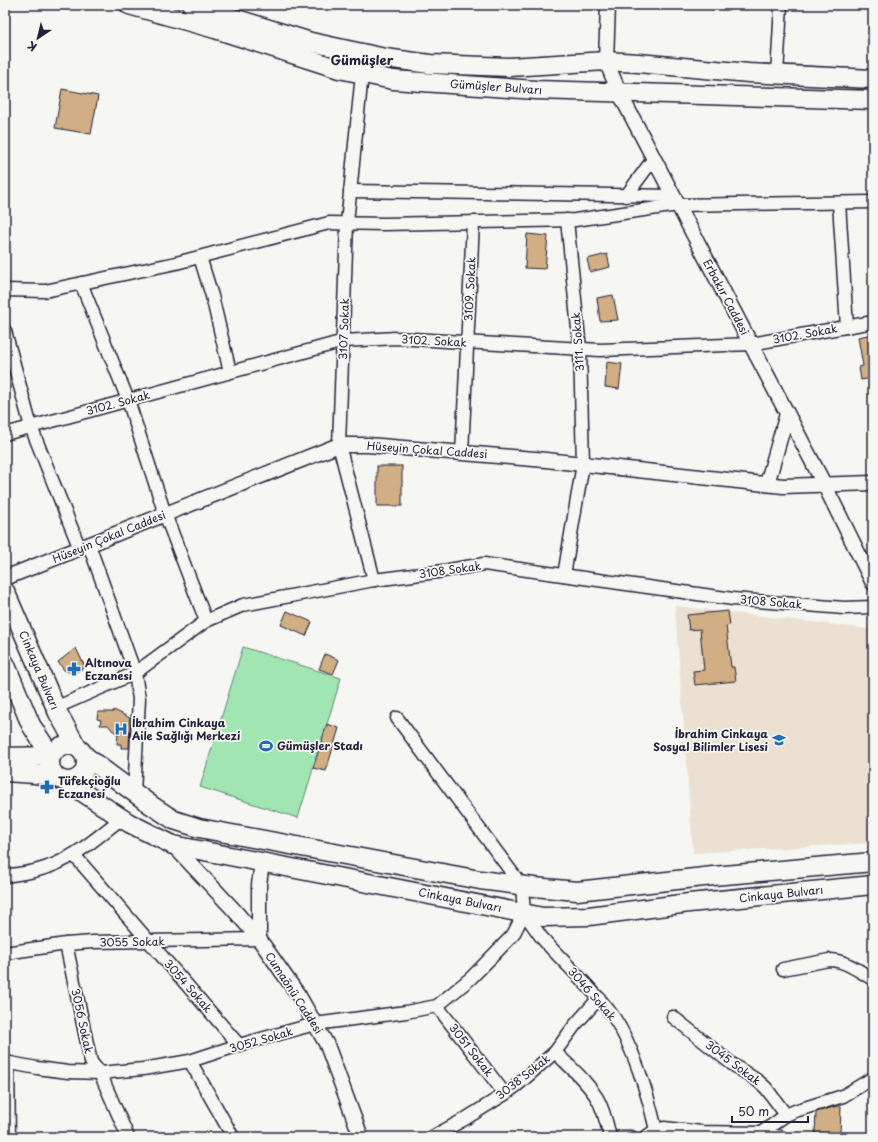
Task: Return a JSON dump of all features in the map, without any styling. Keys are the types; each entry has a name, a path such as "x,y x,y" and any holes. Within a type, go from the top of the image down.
{"main road":[{"name":"Gümüşler Bulvarı","path":"129,5 214,29 338,69 393,80 536,90 873,100"},
{"name":"Gümüşler Bulvarı","path":"192,5 311,42 385,58 430,64 509,67 606,61 749,74 873,80"},
{"name":"Cinkaya Bulvarı","path":"5,591 55,708 81,752 150,805 174,820 199,828 480,880 522,886 577,891 713,876 873,862"},
{"path":"5,663 31,725 51,756"},
{"path":"5,772 35,774 62,779 79,778 86,768 81,752 67,745 62,746 51,756 50,767 62,779"},
{"path":"5,757 51,756"},
{"name":"Cinkaya Bulvarı","path":"62,779 122,818 173,845 543,917 589,916 689,903 873,885"}],"street":[{"name":"Erbakır Caddesi","path":"608,5 606,61 619,92 824,484 873,583"},
{"path":"777,75 781,5"},
{"name":"3107 Sokak","path":"362,74 348,223 339,445 374,580"},
{"path":"626,196 654,158"},
{"path":"350,191 626,196 676,201 873,202"},
{"path":"5,290 44,291 176,263 329,223 567,220 676,201"},
{"path":"839,203 847,327"},
{"name":"3111. Sokak","path":"564,575 583,464 580,349 567,220"},
{"name":"3109. Sokak","path":"462,453 473,222"},
{"path":"200,257 212,296 230,372"},
{"path":"81,283 128,400 165,514 206,621"},
{"name":"3102. Sokak","path":"5,434 344,341 396,338 600,350 751,344 873,322"},
{"path":"5,331 32,427 84,547 135,673 139,699 134,793"},
{"path":"767,484 787,414"},
{"name":"Hüseyin Çokal Caddesi","path":"5,578 339,445 368,445 583,464 783,486 873,483"},
{"name":"3108 Sokak","path":"55,708 135,673 206,621 243,605 374,580 484,564 734,599 844,608 873,607"},
{"path":"397,718 522,886 524,913"},
{"path":"5,876 38,870 54,865 74,855 122,818"},
{"name":"Cumaönü Caddesi","path":"173,845 259,939 299,996 327,1045 361,1137"},
{"name":"3054 Sokak","path":"74,855 239,1045"},
{"name":"Cumaönü Caddesi","path":"259,939 259,885 262,862"},
{"name":"3046 Sokak","path":"524,913 542,937 599,998 619,1026 630,1050 651,1109 651,1134"},
{"name":"3052 Sokak","path":"7,1062 45,1069 100,1073 143,1070 190,1061 239,1045 315,1024 406,1012 437,1006 471,978 513,935 524,913"},
{"name":"3055 Sokak","path":"5,954 66,944 93,942 259,939"},
{"name":"3056 Sokak","path":"66,944 91,1062 100,1073 128,1137"},
{"path":"783,969 836,960 844,962 873,979"},
{"name":"3038 Sokak","path":"432,1137 505,1094 555,1052 575,1025 599,998"},
{"name":"3051 Sokak","path":"437,1006 505,1094"},
{"name":"3045 Sokak","path":"673,1017 732,1064 758,1081 766,1088 786,1115"},
{"path":"555,1052 582,1078 598,1099 610,1137"},
{"path":"190,1061 233,1137"},
{"path":"7,1062 9,1137"},
{"path":"761,1133 786,1115 805,1107 843,1096 873,1078"},
{"path":"651,1134 664,1128 701,1135 761,1133 781,1137"},
{"path":"620,1137 631,1137"}],"shaded area":[{"name":"İbrahim Cinkaya Sosyal Bilimler Lisesi","path":"675,606 869,629 873,637 873,843 693,853"}],"green space":[{"name":"Gümüşler Stadı","path":"243,647 341,678 298,818 200,787"}],"building":[{"path":"62,89 98,96 91,134 55,128"},
{"path":"527,234 548,236 545,269 525,268"},
{"path":"607,254 610,267 590,272 587,259"},
{"path":"613,295 618,320 600,321 597,298"},
{"path":"873,334 873,378 861,380 859,367 863,366 858,337"},
{"path":"607,362 622,364 619,389 605,387"},
{"path":"377,466 402,466 402,506 377,506"},
{"path":"287,611 312,622 306,636 281,625"},
{"path":"728,611 730,625 726,626 731,667 734,667 736,681 695,685 693,671 704,670 700,629 689,630 687,615"},
{"path":"76,648 85,667 78,671 69,672 64,670 58,662"},
{"path":"325,654 339,660 333,674 319,669"},
{"name":"İbrahim Cinkaya Aile Sağlığı Merkezi","path":"114,710 130,718 129,748 121,748 121,744 117,744 118,734 108,725 100,725 101,720 97,719 98,712 113,712"},
{"path":"327,724 339,728 326,771 313,768"},
{"path":"841,1106 840,1135 815,1134 816,1112"}],"place":[{"name":"Altınova Eczanesi","path":"74,669"},
{"name":"İbrahim Cinkaya Aile Sağlığı Merkezi","path":"121,729"},
{"name":"İbrahim Cinkaya Sosyal Bilimler Lisesi","path":"779,740"},
{"name":"Gümüşler Stadı","path":"266,746"},
{"name":"Tüfekçioğlu Eczanesi","path":"47,787"}],"district":[{"name":"Gümüşler","path":"362,60"}]}
